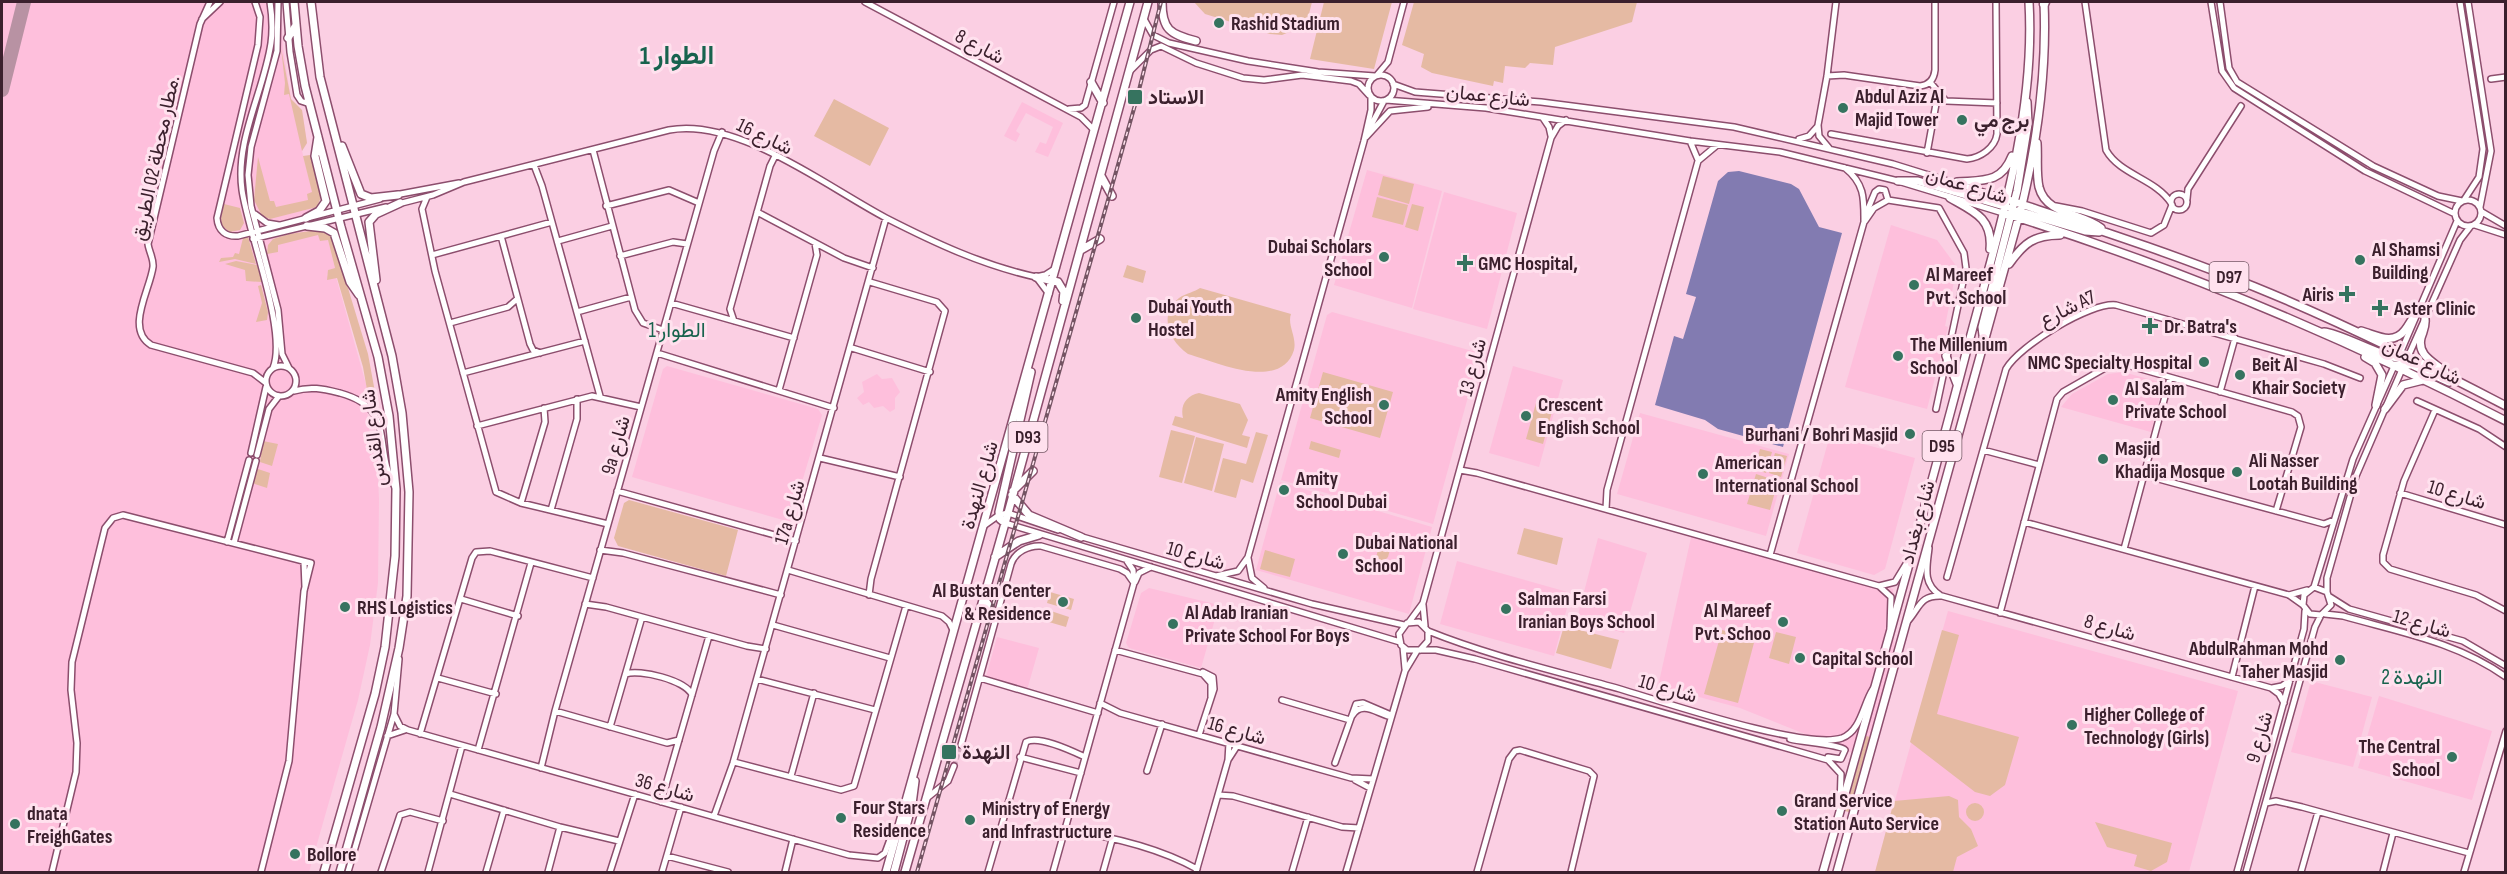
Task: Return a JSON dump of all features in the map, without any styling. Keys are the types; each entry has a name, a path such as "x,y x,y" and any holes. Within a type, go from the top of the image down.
{"main road":[{"name":"شارع القدس","path":"294,2 310,104 384,384 396,489 395,566 383,658 324,873"},
{"name":"شارع القدس","path":"311,2 316,57 376,291 397,383 408,464 409,561 407,596 399,648 381,727 340,873"},
{"name":"شارع النهدة","path":"886,873 1054,281 1130,2"},
{"name":"شارع النهدة","path":"905,873 983,597 1011,515 1013,493 1041,388 1148,2"},
{"path":"1162,2 1162,17 1168,28 1178,36 1196,41"},
{"name":"شارع بغداد","path":"1837,873 2005,268 2017,143 2025,96 2030,42 2029,2"},
{"name":"شارع بغداد","path":"1822,873 1990,262 2012,209 2036,137 2044,71 2044,2"},
{"path":"288,38 296,25"},
{"path":"1091,82 1103,103"},
{"path":"1984,346 1982,327 2012,209 2028,124 2025,96"},
{"path":"318,135 315,156 326,201 307,222 328,229 336,235 350,282 361,297"},
{"path":"336,136 361,194 369,198 398,195"},
{"path":"2036,137 2039,186 2053,206 2094,223 2105,232"},
{"path":"1957,183 1985,182 1998,176 2009,163 2017,143"},
{"path":"1101,176 1112,196"},
{"path":"1898,181 1918,181 2085,231 2105,232"},
{"path":"1950,198 1975,210 1986,222 1990,238 1990,262"},
{"path":"376,291 369,222 376,214 400,203"},
{"name":"شارع عمان","path":"2012,209 2067,234 2209,284 2357,349 2403,358 2424,380 2505,421"},
{"name":"شارع عمان","path":"2105,232 2254,286 2350,329 2403,358 2451,378 2505,406"},
{"path":"2005,268 2019,249 2032,238 2067,234"},
{"path":"1081,250 1100,239"},
{"path":"1036,277 1054,281 1060,285 1064,296 1041,388"},
{"path":"2350,329 2384,338 2395,338 2403,333 2420,311"},
{"path":"2425,319 2421,340 2422,351 2451,378"},
{"path":"2319,332 2341,335 2403,358 2477,391"},
{"path":"2357,349 2381,371 2382,381 2376,405"},
{"path":"1946,356 1954,372 1957,387"},
{"path":"1008,524 999,515 1029,390 1032,357"},
{"path":"2385,409 2403,385 2424,380"},
{"path":"1033,471 1013,493 1029,515 1081,537"},
{"path":"995,557 1019,541 1039,535"},
{"path":"983,597 996,617"},
{"path":"894,873 912,804 916,770"}],"street":[{"name":"مطار محطة 02 الطريق.","path":"210,2 201,20 148,244 153,265 139,328 143,339 151,345 253,373 266,384"},
{"path":"201,20 220,2"},
{"path":"255,2 260,17 258,45 217,218 220,230 234,237 280,225 307,222"},
{"path":"270,2 271,43 242,165 242,189 272,312 276,353 273,368"},
{"path":"278,2 277,51 248,160 248,184 278,310 282,354 297,379 294,391"},
{"path":"286,2 288,38 297,97 310,104"},
{"name":"شارع 8","path":"864,2 1081,117 1095,131"},
{"path":"1066,109 1078,109 1085,105 1114,2"},
{"path":"1216,576 1238,571 1248,557 1365,138 1370,96 1368,84 1388,62 1404,2"},
{"path":"1829,148 1819,136 1818,124 1827,76 1836,2"},
{"path":"1827,76 1844,75 1920,86 1930,82 1935,70 1935,2"},
{"path":"1831,134 1927,153 1971,159 1987,150 1996,137 1996,2"},
{"path":"2085,2 2106,150 2116,162 2164,193 2177,210 2183,210 2188,189 2241,106 2240,92"},
{"path":"2211,2 2222,71 2229,84 2365,171 2455,214"},
{"path":"2220,2 2228,63 2237,82 2351,153 2434,194 2463,201 2474,201 2481,210 2505,226"},
{"path":"2024,522 2289,596 2310,614 2322,615 2331,605 2327,578 2353,486 2385,409 2423,302 2450,241 2457,221 2456,206 2477,184 2482,169 2483,150 2460,2"},
{"path":"2304,607 2353,459 2376,405 2425,319 2458,244 2473,226 2481,210 2491,151 2468,2"},
{"path":"1144,19 1153,36 1191,49 1286,67 1376,76 1392,82"},
{"path":"1130,71 1151,50 1161,46 1196,63 1243,78 1264,80 1302,75 1351,81 1359,84 1370,96 1385,101"},
{"path":"1365,138 1385,101 1393,94 1388,62"},
{"path":"1828,68 1844,75"},
{"path":"2479,72 2491,79 2505,77"},
{"path":"2481,90 2491,79"},
{"name":"شارع عمان","path":"1392,82 1415,92 1541,102 1672,117 1794,140 1957,183 2012,209"},
{"path":"1930,82 1940,97 1950,102 1997,103"},
{"path":"1927,153 1935,106 1940,97"},
{"name":"شارع عمان","path":"1385,101 1486,108 1690,141 1780,152 1898,181 1950,198 2012,209"},
{"path":"2241,106 2254,102"},
{"path":"1365,138 1390,111 1437,106"},
{"path":"1081,117 1100,112"},
{"path":"1543,117 1550,127 1551,138"},
{"name":"شارع 13","path":"1426,629 1423,603 1460,467 1551,138 1556,129 1566,120"},
{"path":"1794,140 1809,136 1818,124"},
{"name":"شارع 16","path":"355,210 398,195 464,182 678,128 719,131 775,156 889,219 973,260 1036,277"},
{"name":"9a شارع","path":"538,767 719,131"},
{"path":"1690,141 1698,160"},
{"path":"1606,509 1607,492 1698,160 1717,145"},
{"path":"590,150 631,297 640,320 664,328"},
{"path":"734,321 730,309 775,156"},
{"path":"536,164 600,396"},
{"path":"1842,166 1861,184 1864,194 1864,220"},
{"name":"شارع 16","path":"338,214 427,197 464,182"},
{"path":"2053,206 2082,211 2151,232 2164,225 2177,195 2188,189"},
{"path":"606,206 669,190 699,203"},
{"path":"1773,556 1864,220 1877,190 1885,190 1888,200"},
{"path":"2164,193 2177,195 2187,200"},
{"path":"427,197 422,209 432,255 496,492 521,503 607,526"},
{"path":"412,200 422,209"},
{"path":"1864,220 1874,208 1888,200 1939,208 1966,256 1966,268 1936,409"},
{"path":"253,211 263,220 280,225"},
{"path":"757,212 847,259 873,268"},
{"path":"253,239 338,214"},
{"name":"17a شارع","path":"718,817 882,235 889,219"},
{"path":"2457,221 2505,235"},
{"path":"432,255 552,222"},
{"path":"558,242 612,226"},
{"path":"264,252 274,234"},
{"path":"501,236 531,347 540,353"},
{"path":"620,256 673,242 687,244"},
{"path":"779,390 817,255 815,243"},
{"path":"1049,295 1036,277 1050,273 1057,267"},
{"path":"867,595 945,316 944,307 937,302 870,282"},
{"path":"577,312 631,297"},
{"path":"450,323 508,307 517,299"},
{"path":"670,303 794,338"},
{"name":"شارع A7","path":"1947,578 2006,369 2014,356 2026,346 2100,305 2116,305 2235,338 2360,378"},
{"path":"2220,392 2235,338"},
{"path":"464,373 585,340"},
{"path":"851,351 930,372"},
{"path":"656,356 835,406"},
{"path":"2000,613 2055,405 2060,394 2116,363 2292,412 2300,419 2299,430 2276,511"},
{"path":"257,442 268,373 273,368 281,366 289,368"},
{"path":"2124,549 2170,378"},
{"path":"266,384 270,392 279,396"},
{"path":"227,542 270,405 279,396 294,391 321,388 354,397 367,404 379,421 388,472 396,489"},
{"path":"477,426 577,399 600,396 640,410"},
{"path":"551,510 578,416 577,399"},
{"name":"شارع عمان","path":"2418,401 2479,429 2505,447"},
{"path":"521,503 545,422 544,408"},
{"path":"2435,410 2400,493 2383,562 2394,569 2476,595 2505,611"},
{"path":"1983,450 2039,465"},
{"path":"820,456 899,479"},
{"path":"1460,467 1879,586 1891,597 1890,628"},
{"path":"2144,475 2324,524 2334,520"},
{"path":"234,543 245,486"},
{"path":"618,491 796,540"},
{"path":"1597,506 1607,492"},
{"name":"شارع 10","path":"2400,493 2505,525"},
{"path":"52,873 76,772 77,743 71,690 72,662 106,525 116,516 127,515 307,562 290,756 261,873"},
{"name":"شارع 10","path":"985,525 999,515 1011,515 1350,614 1406,624"},
{"name":"شارع 10","path":"1008,524 1401,644"},
{"path":"2324,524 2330,534"},
{"path":"1932,528 1926,576 1931,587 1942,596"},
{"path":"1053,539 1059,552"},
{"path":"961,745 1016,554 1038,545 1124,570 1134,583"},
{"path":"601,548 780,597"},
{"path":"422,734 472,558 482,550 592,580"},
{"path":"1094,562 1110,555"},
{"path":"1248,557 1252,578 1265,590"},
{"path":"1879,586 1895,582 1910,557"},
{"path":"1126,560 1133,570 1134,583"},
{"path":"481,751 531,563"},
{"path":"1053,873 1134,583 1139,573 1151,567"},
{"path":"787,572 942,616 949,622 954,634"},
{"path":"2232,676 2254,586"},
{"path":"2289,596 2311,589 2329,594"},
{"name":"شارع 12","path":"2329,594 2349,609 2463,641 2505,666"},
{"path":"1907,622 1921,601 1930,596 1942,596"},
{"name":"شارع 8","path":"1942,596 2271,688"},
{"path":"460,599 518,616"},
{"path":"586,601 765,651"},
{"name":"شارع 13","path":"1406,624 1423,603"},
{"path":"734,759 841,790 848,790 856,783 905,606"},
{"name":"شارع 9","path":"2237,873 2305,625 2304,607"},
{"path":"942,616 961,610"},
{"name":"شارع 12","path":"2322,615 2338,615 2460,650 2505,676"},
{"name":"شارع 9","path":"2246,873 2313,632 2322,615"},
{"path":"610,727 642,617"},
{"path":"1346,873 1405,671 1427,643 1426,629 1415,622 1406,624 1400,631 1405,671"},
{"path":"772,625 890,658"},
{"name":"شارع 10","path":"1426,629 1479,649 1764,730 1814,739 1843,737 1856,726 1875,685"},
{"path":"661,802 709,636"},
{"path":"1401,644 1419,651"},
{"path":"348,873 394,714 399,648"},
{"path":"1115,650 1198,672 1209,679 1211,697 1199,735"},
{"name":"شارع 10","path":"1419,651 1475,659 1806,752 1832,762 1839,770 1842,781 1841,808"},
{"path":"626,674 639,672 682,684 692,695"},
{"path":"758,676 876,710"},
{"path":"438,678 496,694"},
{"name":"شارع 16","path":"980,678 1162,724 1351,778 1370,788"},
{"path":"2271,688 2282,686 2290,680"},
{"path":"2271,688 2279,694 2284,704"},
{"path":"790,776 814,693"},
{"path":"1282,700 1350,720"},
{"path":"1335,763 1352,708 1358,703 1391,716"},
{"path":"555,711 667,743 679,740"},
{"path":"394,714 400,726 408,730"},
{"path":"1147,771 1162,724"},
{"path":"387,736 408,730"},
{"name":"شارع 36","path":"408,730 849,855 878,858 885,853 893,832 898,831"},
{"path":"1764,730 1808,743 1841,746 1846,752 1839,760 1806,752"},
{"path":"2464,873 2505,730"},
{"path":"988,873 1024,744 1031,739 1071,750 1085,757"},
{"path":"1182,860 1197,871 1228,760 1228,743"},
{"path":"428,873 464,746"},
{"path":"1228,760 1237,746"},
{"path":"1071,750 1087,750"},
{"path":"1476,873 1508,763 1516,755 1527,752 1586,770 1591,776 1592,787 1571,873"},
{"path":"1020,757 1081,773"},
{"path":"926,799 948,781 954,766"},
{"name":"شارع 16","path":"1351,778 1373,779"},
{"path":"1220,788 1233,796"},
{"path":"610,873 632,793"},
{"path":"2268,794 2276,801"},
{"path":"1218,795 1233,796 1358,832"},
{"path":"449,796 618,843"},
{"path":"2266,803 2276,801 2469,853"},
{"path":"662,873 681,807"},
{"path":"486,873 504,810"},
{"path":"381,873 400,815 410,812 442,821"},
{"path":"2301,873 2318,812"},
{"path":"1292,873 1308,817"},
{"path":"548,873 560,827"},
{"path":"1066,827 1182,860 1200,860"},
{"path":"2383,873 2393,833"},
{"path":"785,873 795,839"},
{"path":"1103,873 1112,840"},
{"path":"667,855 728,873"}],"shaded area":[{"path":"2,2 280,2 283,48 291,99 302,110 307,143 302,151 324,240 328,240 335,268 328,270 329,274 326,275 336,277 369,395 367,422 377,455 379,499 378,583 370,645 358,700 309,872 2,872"},
{"path":"1194,2 1312,2 1308,18 1301,27 1282,35 1270,34 1205,14"},
{"path":"1324,2 1392,2 1374,69 1310,59"},
{"path":"1414,2 1637,2 1632,22 1555,47 1553,65 1530,63 1525,68 1505,66 1503,83 1494,81 1493,86 1432,73 1421,67 1424,54 1402,45"},
{"path":"281,48 291,99 302,110 307,143 302,151 289,94 284,95"},
{"path":"834,99 889,128 870,166 814,136"},
{"path":"1022,102 1063,123 1048,157 1035,152 1040,142 1046,144 1053,127 1026,113 1016,131 1020,134 1016,142 1004,136"},
{"path":"310,155 321,197 317,207 270,219 262,216 254,200 258,157 270,201 274,201 276,207 308,200 307,194 312,192 303,156"},
{"name":"Dubai Scholars School","path":"1367,170 1442,191 1412,308 1334,285"},
{"path":"1739,171 1791,184 1799,189 1819,227 1842,233 1783,447 1718,429 1705,420 1655,405 1674,336 1683,339 1696,297 1686,294 1718,181 1728,172"},
{"path":"1383,176 1414,184 1409,204 1378,195"},
{"name":"GMC Hospital,","path":"1444,192 1517,213 1487,329 1413,309"},
{"path":"1377,197 1408,205 1403,225 1372,217"},
{"path":"224,204 240,208 244,223 240,230 230,232 222,226"},
{"path":"1412,204 1424,207 1418,231 1405,227"},
{"path":"1891,225 1937,240 1957,267 1945,326 1948,327 1927,409 1845,387"},
{"path":"318,230 330,235 334,242 368,354 379,414 369,401 363,367 337,278 327,280 328,270 335,268 328,240 320,241 318,235 278,245 278,252 267,254 268,245 273,239"},
{"path":"248,237 256,264 235,259 219,262 221,258 233,257 235,253 239,254 243,238"},
{"path":"236,261 257,265 262,282 246,281 245,270 225,264"},
{"path":"1127,265 1146,271 1143,283 1123,277"},
{"path":"261,285 268,312 267,320 256,322 262,303 258,286"},
{"path":"1200,288 1291,314 1290,322 1295,345 1287,363 1276,369 1262,372 1247,371 1188,354 1181,349 1168,328 1169,312 1179,298"},
{"name":"Amity English School","path":"1332,312 1476,352 1479,357 1433,524 1281,480 1327,315"},
{"path":"667,366 818,409 822,415 790,522 632,477 663,369"},
{"name":"Crescent English School","path":"1513,366 1563,380 1539,467 1489,453"},
{"path":"1323,372 1393,392 1380,438 1310,418"},
{"name":"Al Salam Private School","path":"2123,372 2163,383 2151,432 2061,407 2072,394 2108,374"},
{"path":"877,374 882,379 892,378 900,392 895,398 895,409 890,412 883,406 874,408 869,402 863,405 857,398 864,392 862,382"},
{"path":"1199,393 1240,404 1248,420 1242,435 1250,437 1247,448 1172,425 1175,416 1183,418 1182,409 1187,399"},
{"path":"1536,403 1553,408 1543,444 1526,439"},
{"name":"American International School","path":"1640,413 1789,454 1766,536 1617,494"},
{"path":"1171,430 1195,436 1182,483 1159,477"},
{"path":"1256,432 1268,435 1253,483 1241,479 1236,498 1214,492 1223,458 1246,464"},
{"path":"1830,435 1915,458 1885,569 1874,575 1797,553"},
{"path":"1196,437 1224,444 1212,491 1184,483"},
{"path":"263,441 278,444 272,466 260,462"},
{"path":"1311,441 1341,450 1339,458 1309,449"},
{"path":"1760,449 1772,452 1766,473 1754,469"},
{"path":"1775,453 1787,456 1781,477 1769,473"},
{"path":"255,468 270,473 267,488 252,483"},
{"path":"1756,474 1778,481 1770,510 1747,504"},
{"name":"Dubai National School","path":"1280,482 1432,527 1409,614 1256,570"},
{"path":"629,500 738,530 726,576 618,546 614,538 624,503"},
{"path":"1524,528 1563,538 1557,565 1517,554"},
{"name":"Al Mareef Pvt. Schoo","path":"1692,533 1893,589 1895,670 1870,760 1740,708 1662,687 1659,682"},
{"path":"1390,536 1393,538 1388,557 1381,564 1375,561 1378,550 1368,548"},
{"path":"1598,538 1647,553 1624,633 1577,619"},
{"path":"1265,550 1295,559 1290,577 1260,569"},
{"name":"Salman Farsi Iranian Boys School","path":"1457,561 1571,593 1554,656 1440,624"},
{"name":"Al Adab Iranian Private School For Boys","path":"1149,588 1219,605 1201,668 1129,648 1126,643 1141,593"},
{"path":"1050,592 1074,599 1071,610 1047,603"},
{"path":"1045,609 1069,617 1066,627 1042,620"},
{"name":"Higher College of Technology (Girls)","path":"1948,611 2238,691 2189,872 1875,872"},
{"path":"1564,626 1619,640 1611,669 1556,653"},
{"path":"1722,630 1755,639 1738,703 1704,694"},
{"path":"1942,630 1959,635 1937,714 2019,737 2005,785 1990,796 1975,792 1910,742"},
{"path":"1776,632 1796,637 1789,664 1769,658"},
{"path":"997,637 1039,648 1027,690 986,677"},
{"path":"2311,681 2372,697 2353,767 2291,752"},
{"path":"2379,696 2492,731 2472,800 2358,768"},
{"path":"1866,736 1870,737 1849,812 1845,811"},
{"path":"1949,796 1958,800 1959,817 1971,829 1978,846 1957,857 1953,872 1875,872 1894,801"},
{"path":"1971,803 1979,803 1984,808 1982,819 1971,821 1966,816 1966,808"},
{"path":"2095,822 2172,843 2167,862 2151,871 2134,866 2137,855 2107,847"}],"taxiway":[{"path":"2,90 24,2"}],"tunnel":[{"path":"954,766 961,745"}],"railway":[{"path":"917,872 1137,98 1161,2"}],"place":[{"name":"Rashid Stadium","path":"1219,23"},
{"name":"الاستاد","path":"1135,97"},
{"name":"Abdul Aziz Al Majid Tower","path":"1843,108"},
{"name":"برج مي","path":"1962,120"},
{"name":"Dubai Scholars School","path":"1384,257"},
{"name":"Al Shamsi Building","path":"2360,260"},
{"name":"GMC Hospital,","path":"1465,263"},
{"name":"Al Mareef Pvt. School","path":"1914,285"},
{"name":"Airis","path":"2347,294"},
{"name":"Aster Clinic","path":"2380,308"},
{"name":"Dubai Youth Hostel","path":"1136,318"},
{"name":"Dr. Batra's","path":"2150,326"},
{"name":"The Millenium School","path":"1898,356"},
{"name":"NMC Specialty Hospital","path":"2204,362"},
{"name":"Beit Al Khair Society","path":"2240,375"},
{"name":"Al Salam Private School","path":"2113,400"},
{"name":"Amity English School","path":"1384,405"},
{"name":"Crescent English School","path":"1526,416"},
{"name":"Burhani / Bohri Masjid","path":"1910,434"},
{"name":"Masjid Khadija Mosque","path":"2103,459"},
{"name":"Ali Nasser Lootah Building","path":"2237,472"},
{"name":"American International School","path":"1703,474"},
{"name":"Amity School Dubai","path":"1284,490"},
{"name":"Dubai National School","path":"1343,554"},
{"name":"Al Bustan Center & Residence","path":"1063,602"},
{"name":"RHS Logistics","path":"345,607"},
{"name":"Salman Farsi Iranian Boys School","path":"1506,609"},
{"name":"Al Mareef Pvt. Schoo","path":"1783,622"},
{"name":"Al Adab Iranian Private School For Boys","path":"1173,624"},
{"name":"Capital School","path":"1800,658"},
{"name":"AbdulRahman Mohd Taher Masjid","path":"2340,660"},
{"name":"Higher College of Technology (Girls)","path":"2072,725"},
{"name":"النهدة","path":"949,752"},
{"name":"The Central School","path":"2452,757"},
{"name":"Grand Service Station Auto Service","path":"1782,811"},
{"name":"Four Stars Residence","path":"841,818"},
{"name":"Ministry of Energy and Infrastructure","path":"970,820"},
{"name":"dnata FreighGates","path":"15,824"},
{"name":"Bollore","path":"295,854"}],"district":[{"name":"الطوار 1","path":"677,55"},
{"name":"الطوار 1","path":"677,330"},
{"name":"النهدة 2","path":"2412,677"}]}
